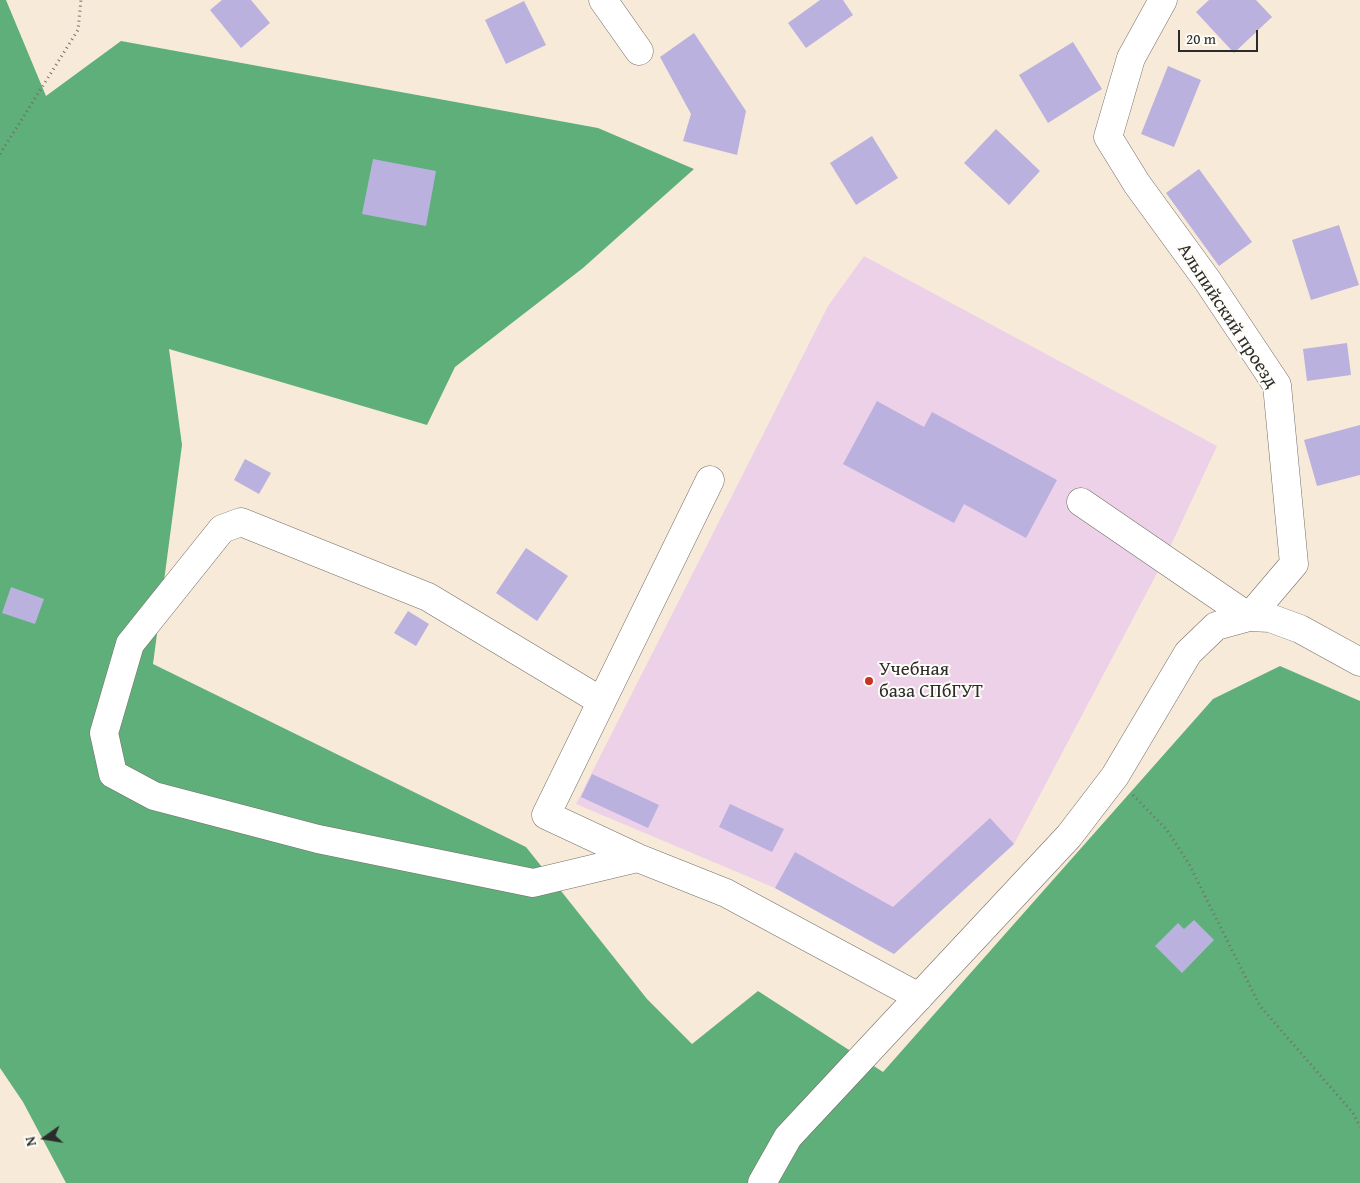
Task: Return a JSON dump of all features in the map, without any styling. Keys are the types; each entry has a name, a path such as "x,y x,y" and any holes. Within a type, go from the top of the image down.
{"street":[{"path":"603,0 639,51"},
{"name":"Альпийский проезд","path":"1163,0 1131,58 1108,137 1137,184 1206,280 1276,385 1294,564 1249,617"},
{"path":"710,480 546,815 638,858 726,893 919,996"},
{"path":"1081,502 1249,617"},
{"path":"601,701 428,597 241,522 222,529 130,644 104,733 113,774 154,796 318,839 533,882 638,858"},
{"path":"762,1183 788,1137 1069,836 1115,776 1188,653 1216,626 1249,617 1270,618 1300,629 1360,662"}],"path":[{"path":"0,154 78,30 81,0"},
{"path":"1115,776 1167,830 1189,864 1260,1006 1353,1113 1360,1127"}],"shaded area":[{"name":"Учебная база СПбГУТ","path":"864,256 1217,446 1165,558 1014,844 894,954 775,888 576,804 828,306"}],"green space":[{"path":"0,0 6,0 46,96 121,41 598,128 694,169 583,268 455,367 427,425 169,349 182,445 153,664 526,847 647,999 692,1044 758,991 883,1072 1213,699 1280,666 1360,701 1360,1183 66,1183 23,1102 0,1068"}],"building":[{"path":"222,0 251,0 270,23 241,48 210,10"},
{"path":"820,0 843,0 853,15 806,48 788,23"},
{"path":"1209,0 1256,0 1272,17 1234,53 1196,12"},
{"path":"524,1 546,45 506,64 485,20"},
{"path":"694,33 746,111 737,155 683,141 691,114 660,57"},
{"path":"1073,42 1102,89 1048,123 1019,75"},
{"path":"1168,66 1201,80 1174,147 1141,134"},
{"path":"996,129 1040,171 1009,205 964,163"},
{"path":"872,136 898,178 856,205 830,163"},
{"path":"373,159 436,171 426,226 362,214"},
{"path":"1199,169 1252,242 1219,266 1166,193"},
{"path":"1339,225 1359,285 1311,300 1292,240"},
{"path":"1347,343 1351,375 1307,381 1303,349"},
{"path":"877,401 924,427 932,412 1057,480 1026,538 964,504 954,523 843,464"},
{"path":"1360,425 1360,475 1317,486 1304,440"},
{"path":"245,459 271,473 259,494 234,480"},
{"path":"526,548 568,576 537,621 496,593"},
{"path":"11,587 44,599 35,624 2,613"},
{"path":"408,611 429,624 416,646 394,633"},
{"path":"592,774 659,805 648,828 581,797"},
{"path":"730,804 784,829 772,852 719,827"},
{"path":"990,818 1014,844 894,954 775,888 795,852 893,907"},
{"path":"1194,920 1214,940 1182,973 1155,946 1178,923 1184,929"}],"place":[{"name":"Учебная база СПбГУТ","path":"869,681"}]}
